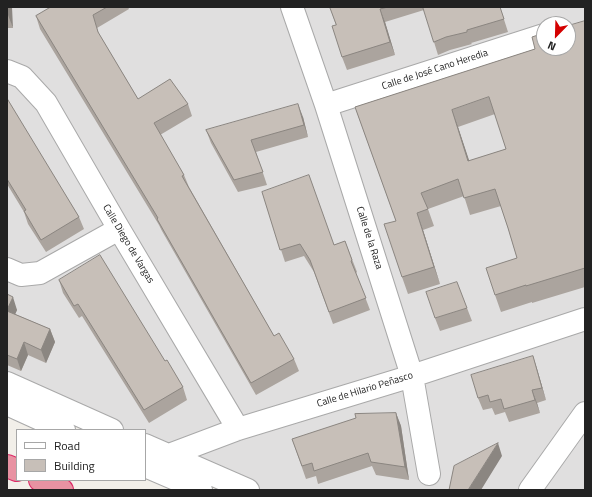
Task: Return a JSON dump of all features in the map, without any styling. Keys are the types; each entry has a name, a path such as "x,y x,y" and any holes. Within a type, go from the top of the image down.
{"highway":[{"path":"42,481 62,490"}],"street":[{"name":"Calle de la Raza","path":"292,7 326,105 412,376 429,474"},
{"name":"Calle de José Cano Heredia","path":"326,105 536,38"},
{"name":"Calle Diego de Vargas","path":"7,71 22,77 46,103 238,429"},
{"path":"7,269 21,275 40,274 119,229"},
{"name":"Calle de Hilario Peñasco","path":"146,465 238,429 412,376 585,319"},
{"path":"7,383 110,429"},
{"path":"7,404 62,429"},
{"path":"530,490 585,413"},
{"path":"146,444 248,490"},
{"path":"146,465 201,490"}],"shaded area":[{"path":"7,7 585,7 585,490 248,490 146,445 146,429 110,429 7,383"}],"building":[{"path":"51,7 107,7 93,15 98,32 138,99 170,79 188,104 154,123 184,175 182,176 274,336 279,333 294,359 251,383 157,219 158,218 36,16"},
{"path":"330,7 388,7 380,9 390,42 342,57 332,26 336,25"},
{"path":"423,7 500,7 504,19 434,42"},
{"path":"585,21 585,268 495,295 486,268 517,258 508,228 495,189 464,198 458,179 421,193 428,209 417,213 434,267 402,277 384,224 396,221 355,107 535,49 532,37 536,36 536,56 576,56 576,24","holes":["489,97 506,149 468,161 452,110"]},
{"path":"8,100 79,217 41,240 24,211 26,210 7,179"},
{"path":"298,104 304,125 251,140 263,172 234,180 206,130"},
{"path":"309,175 334,245 345,241 352,260 351,261 366,298 329,312 310,260 300,244 280,250 262,192"},
{"path":"100,255 165,361 167,360 183,387 144,410 78,304 74,306 59,280"},
{"path":"457,282 467,308 435,318 426,292"},
{"path":"7,294 13,297 7,310"},
{"path":"7,311 50,329 41,350 24,342 17,359 7,355"},
{"path":"533,356 542,388 532,390 535,400 504,409 501,399 490,402 488,395 478,398 471,375"},
{"path":"396,413 405,467 371,462 368,453 314,471 312,463 302,466 292,439 356,418 355,414"},
{"path":"498,443 468,490 449,490 454,466"}]}
